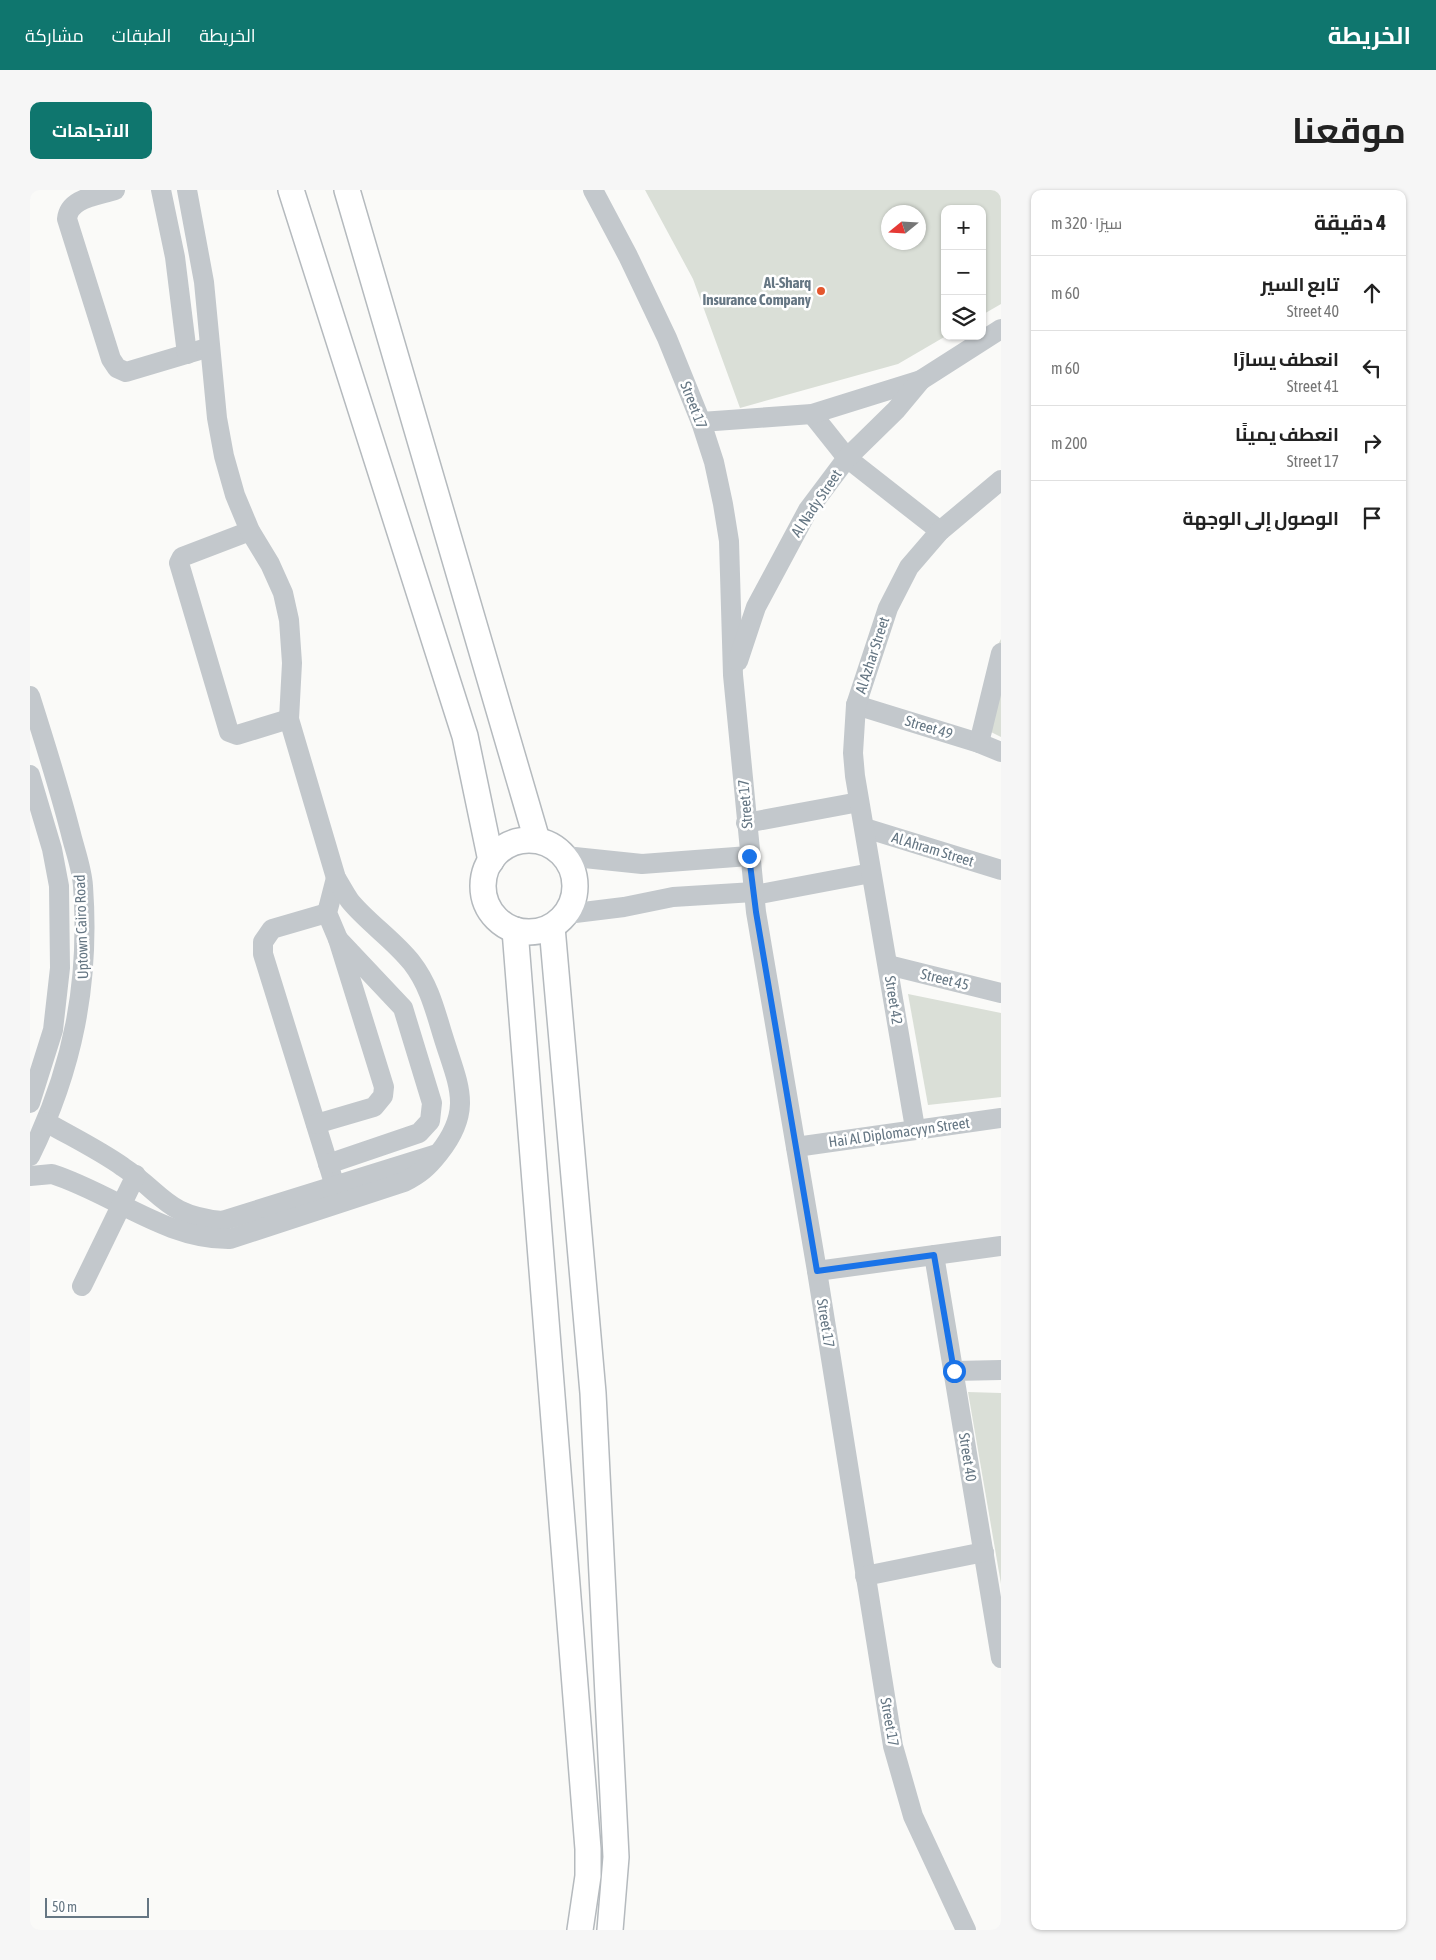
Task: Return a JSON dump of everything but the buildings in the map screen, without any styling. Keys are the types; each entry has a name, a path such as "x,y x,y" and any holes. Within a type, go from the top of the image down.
{"main road":[{"path":"291,190 465,736 491,861"},
{"path":"347,190 537,840"},
{"path":"524,840 537,840 552,846 565,856 573,870 576,885 572,906 559,921 534,933 515,930 506,926 492,914 484,897 484,878 491,861 500,851 511,844 524,840"},
{"path":"559,921 593,1392 616,1857 610,1930"},
{"path":"515,930 588,1849 588,1876 580,1930"}],"street":[{"path":"115,190 74,203 68,209 67,219 111,359 117,368 126,372 210,347"},
{"path":"162,190 175,257 187,354"},
{"path":"46,1122 136,1175 163,1202 181,1213 203,1219 222,1221 413,1178 426,1169 439,1153 456,1130 460,1117 456,1076 431,996 411,962 350,901 336,878 289,719 292,662 283,593 270,564 250,531 235,495 224,456 217,418 204,282 187,190"},
{"name":"Street 17","path":"593,190 628,256 667,338 701,422 714,462 729,541 733,675 754,893 893,1746 903,1785 924,1842 966,1930"},
{"name":"Al Nady Street","path":"701,422 812,414 921,380 1001,328"},
{"name":"Al Nady Street","path":"733,675 756,607 808,510 847,458 896,410 921,380"},
{"path":"812,414 847,458 940,531"},
{"name":"Al Azhar Street","path":"872,873 859,802 853,753 856,705 888,608 910,567 940,531 1001,480"},
{"path":"250,531 182,557 179,563 229,732 238,735 289,719"},
{"path":"978,742 1001,653"},
{"name":"Uptown Cairo Road","path":"30,696 65,809 83,884 83,986 69,1056 46,1122 30,1156"},
{"name":"Street 49","path":"856,705 978,742 1001,752"},
{"path":"30,740 48,785 65,809"},
{"name":"Uptown Cairo Road","path":"30,775 52,849 59,886 60,968 53,1030 30,1104"},
{"path":"746,823 859,802"},
{"name":"Al Ahram Street","path":"864,828 1001,870"},
{"path":"565,856 642,864 749,856"},
{"path":"559,921 673,896 754,893 872,873"},
{"name":"Street 42","path":"872,873 915,1128"},
{"path":"316,1124 374,1107 383,1096 384,1087 338,939 327,913 336,878"},
{"path":"327,913 272,929 263,942 263,954 338,1195"},
{"path":"328,1164 419,1133 430,1121 432,1103 403,1008 338,939"},
{"name":"Street 45","path":"888,965 1001,993"},
{"name":"Hai Al Diplomacyyn Street","path":"796,1146 915,1128 1001,1118"},
{"path":"30,1176 52,1174 183,1233 216,1239 230,1239 338,1195"},
{"path":"82,1286 136,1175"},
{"path":"817,1271 1001,1246"},
{"name":"Street 40","path":"934,1255 1001,1658"},
{"path":"954,1371 1001,1370"},
{"path":"865,1576 984,1552"}],"shaded area":[{"name":"Al-Sharq Insurance Company","path":"645,190 1001,190 1001,304 986,313 986,205 941,205 941,339 898,364 740,408 693,279"},
{"path":"1001,639 1001,737 985,729 994,652"},
{"path":"908,994 1001,1013 1001,1097 928,1105"},
{"path":"968,1392 1001,1393 1001,1584"}],"place":[{"name":"Al-Sharq Insurance Company","path":"821,291"}],"route":[{"path":"749,856 756,912 817,1271 934,1255 954,1371"}]}
